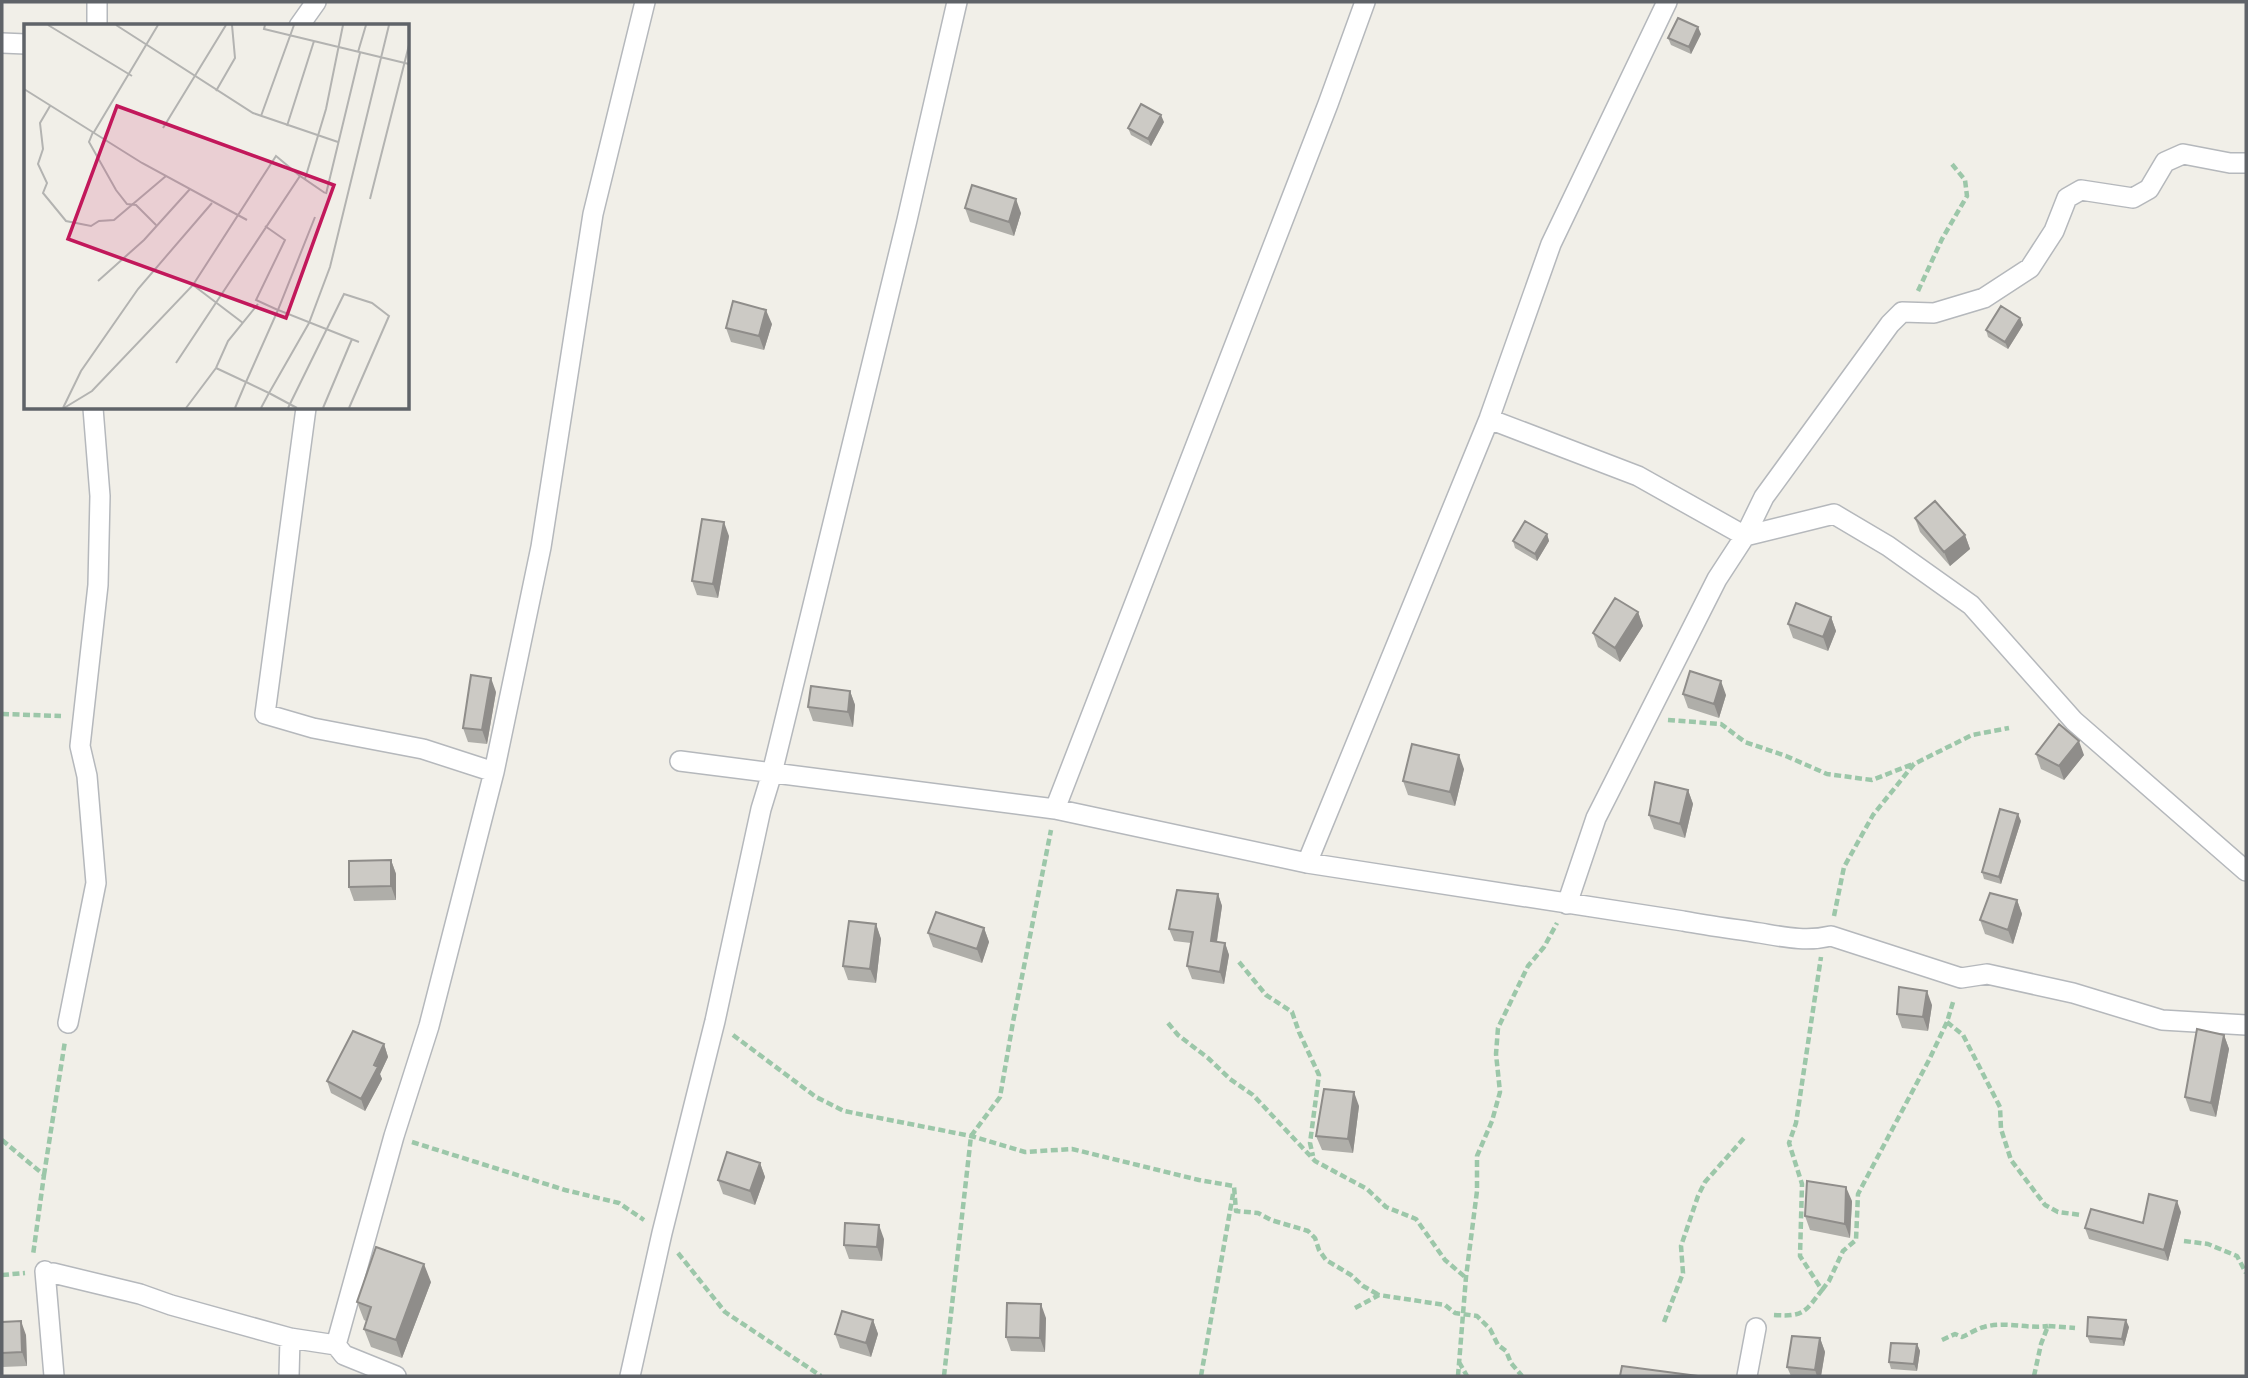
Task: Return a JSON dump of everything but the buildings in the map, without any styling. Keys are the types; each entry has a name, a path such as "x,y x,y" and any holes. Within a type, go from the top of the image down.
{"street":[{"path":"97,2 97,24"},
{"path":"300,24 316,2"},
{"path":"336,1345 394,1136 429,1026 494,772 541,547 593,214 645,2"},
{"path":"630,1376 662,1233 715,1021 761,809 901,247 957,2"},
{"path":"1055,809 1365,2"},
{"path":"1307,863 1489,419 1551,244 1667,2"},
{"path":"2,43 24,44"},
{"path":"1567,904 1596,818 1717,579 1745,536 1764,497 1890,324 1902,312 1934,313 1984,298 2030,268 2054,231 2067,198 2081,190 2133,198 2149,189 2165,162 2183,154 2230,163 2246,163"},
{"path":"68,1023 96,883 87,776 80,746 98,585 100,496 93,410"},
{"path":"306,410 264,714 313,728 423,749 494,772"},
{"path":"1489,419 1638,477 1745,536 1834,514 1888,546 1972,605 2074,721 2246,871"},
{"path":"680,761 1055,809 1307,863 1793,939 1814,940 1831,936 1961,978 1987,974 2073,993 2162,1020 2246,1025"},
{"path":"54,1376 44,1268 290,1338 336,1345 344,1355 396,1376"},
{"path":"1747,1376 1756,1328"},
{"path":"289,1376 290,1338"}],"path":[{"path":"1902,312 1922,285 1942,239 1967,196 1965,180 1951,163"},
{"path":"2,714 83,717"},
{"path":"1648,719 1721,724 1745,742 1827,774 1872,780 1914,764 1972,735 2009,728"},
{"path":"1822,1290 1800,1256 1801,1184 1789,1143 1796,1123 1822,951 1831,936 1844,867 1873,815 1914,764"},
{"path":"944,1376 971,1136 1000,1097 1055,809"},
{"path":"1458,1376 1466,1277 1477,1191 1477,1156 1492,1121 1500,1092 1496,1054 1498,1028 1528,966 1545,947 1567,904"},
{"path":"1239,962 1266,995 1292,1012 1319,1075 1310,1143 1315,1161"},
{"path":"1756,1328 1764,1315 1794,1317 1807,1310 1829,1281 1843,1251 1856,1240 1858,1194 1947,1022 1961,978"},
{"path":"715,1021 816,1097 844,1111 971,1136 1025,1152 1072,1149 1188,1178 1234,1186"},
{"path":"1947,1022 1964,1035 2000,1107 2001,1129 2011,1160 2045,1205 2058,1212 2081,1215"},
{"path":"44,1268 44,1175 68,1023"},
{"path":"1168,1023 1178,1035 1253,1095 1315,1161 1367,1189 1386,1207 1416,1219 1445,1260 1466,1277"},
{"path":"394,1136 565,1190 619,1203 662,1233 725,1312 821,1376"},
{"path":"1664,1322 1683,1273 1681,1246 1698,1196 1705,1182 1744,1138"},
{"path":"2,1140 44,1175"},
{"path":"1234,1186 1236,1211 1258,1213 1271,1220 1308,1231 1315,1238 1326,1260 1351,1275 1363,1286 1374,1290 1379,1296"},
{"path":"1200,1376 1234,1186"},
{"path":"2184,1241 2208,1244 2237,1256 2246,1273"},
{"path":"1355,1308 1379,1296 1445,1305 1455,1313 1477,1316 1490,1329 1498,1346 1506,1351 1511,1363 1522,1376"},
{"path":"1942,1340 1955,1334 1962,1337 1983,1327 2012,1325 2075,1328"},
{"path":"2034,1376 2040,1344 2048,1326"},
{"path":"1459,1361 1468,1376"}]}
